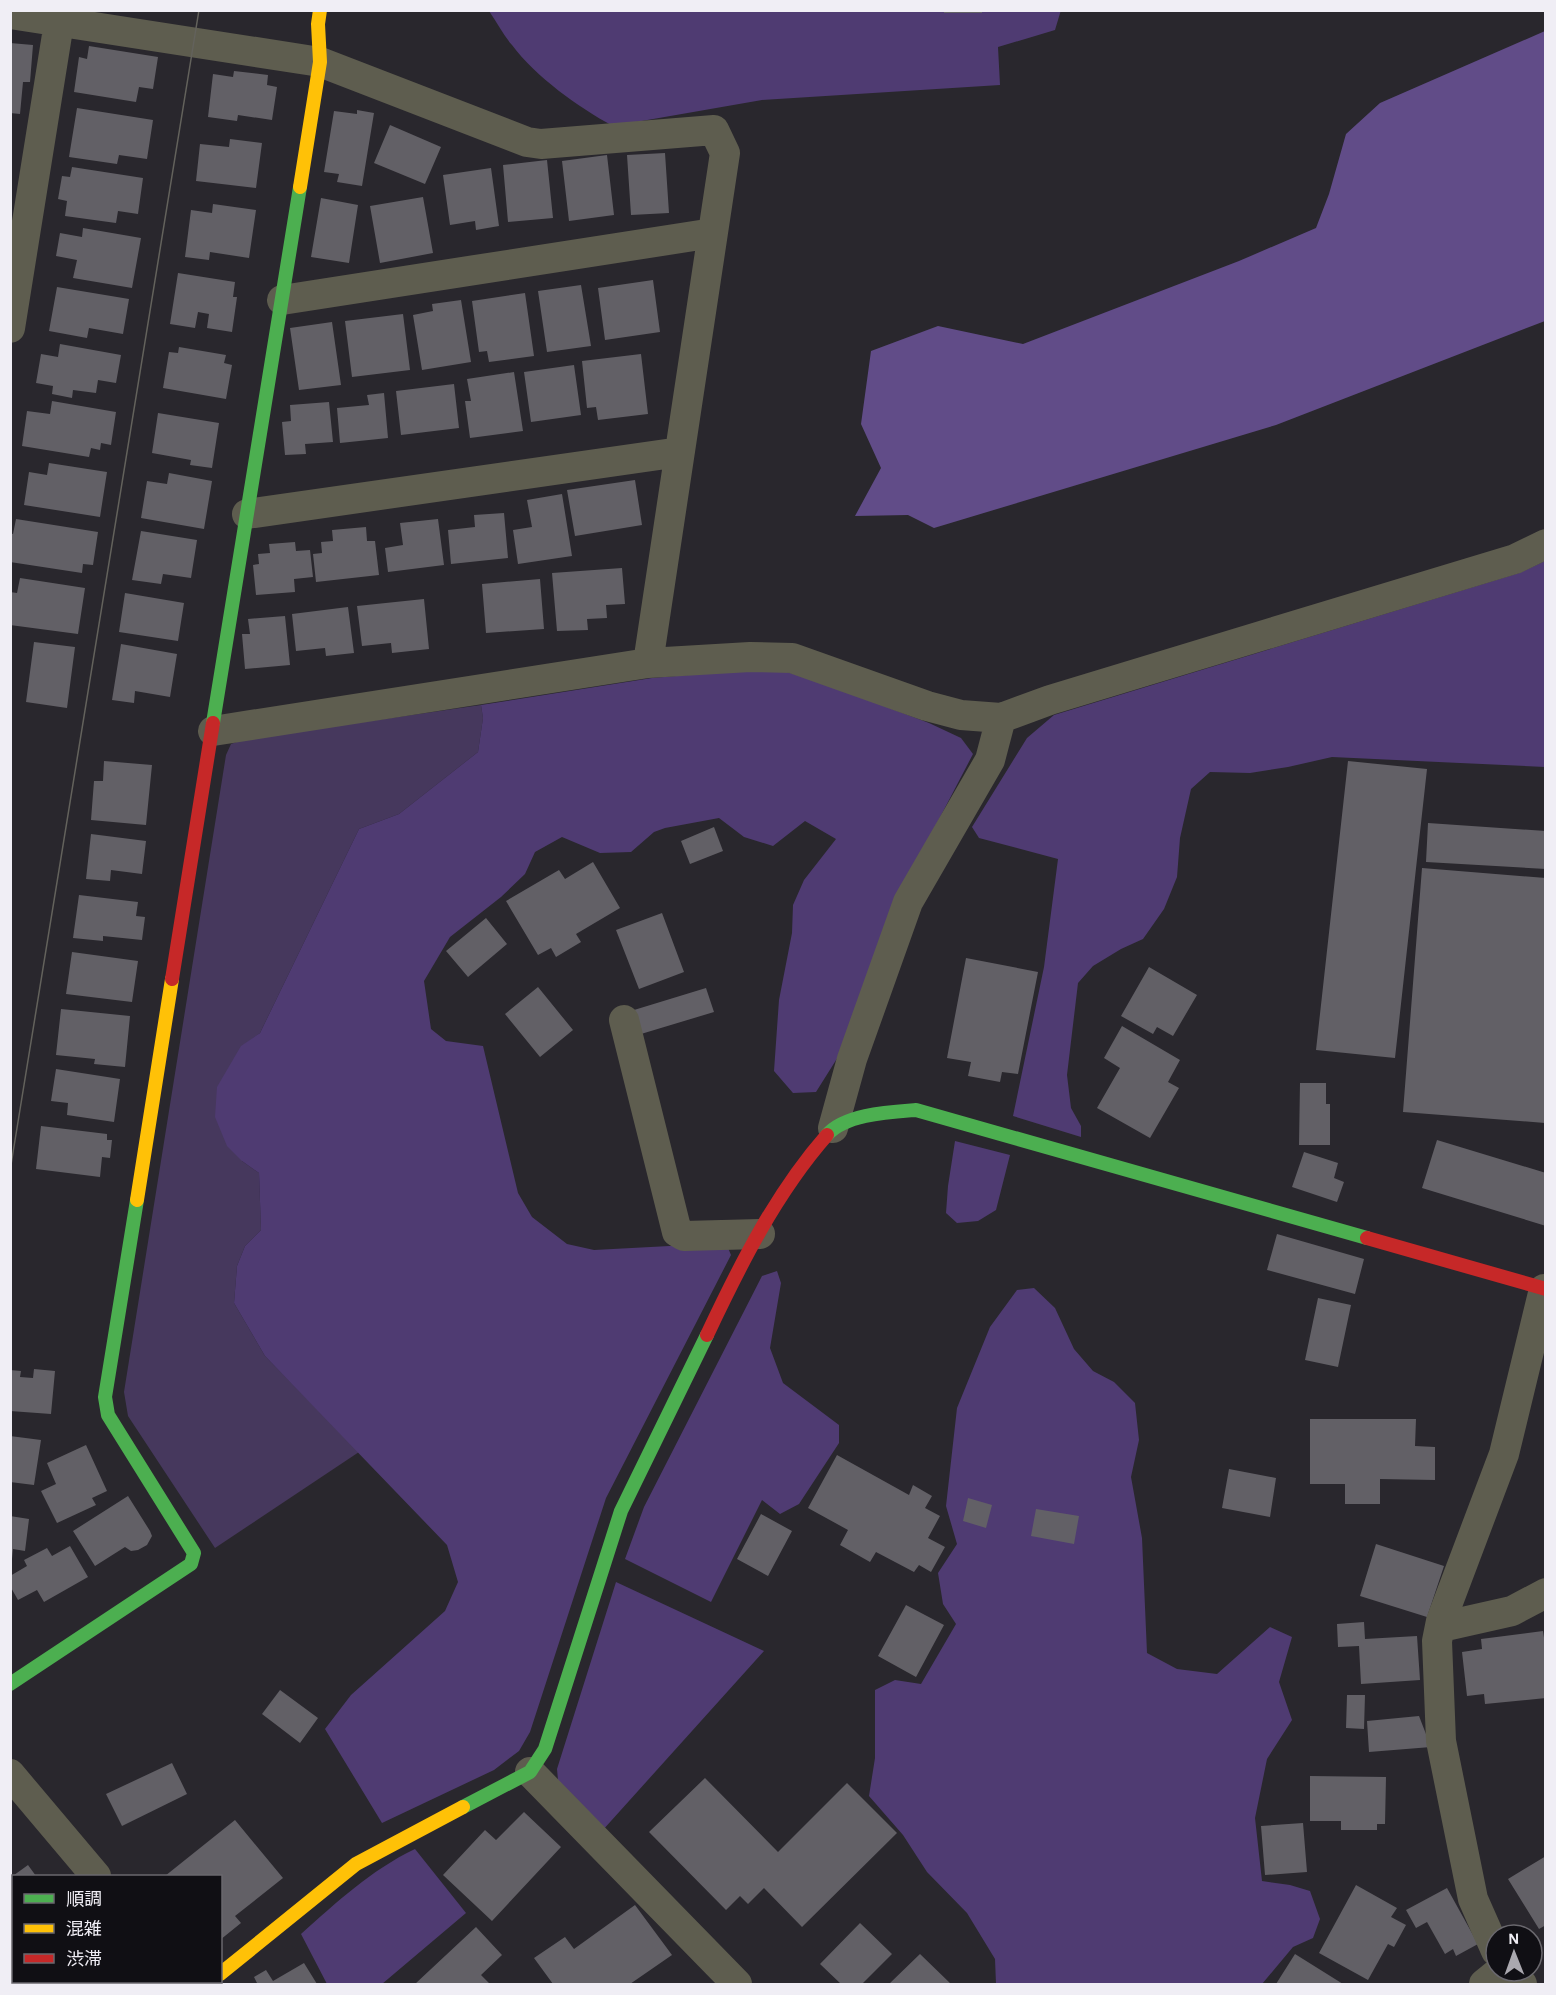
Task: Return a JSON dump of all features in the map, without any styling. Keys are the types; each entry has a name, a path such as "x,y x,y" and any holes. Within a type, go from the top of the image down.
{"street":[{"path":"10,1684 191,1564 194,1553 108,1415 105,1397 320,62 318,24 320,10"},
{"path":"10,14 61,16 166,37 320,62 527,142 541,144 714,130 725,153 648,663"},
{"path":"10,328 14,288 61,16"},
{"path":"282,300 713,233"},
{"path":"248,514 680,452"},
{"path":"213,731 648,663 750,657 792,658 927,706 961,715 1001,718 1050,700 1515,559 1545,544"},
{"path":"222,1972 356,1864 530,1772 545,1749 621,1510 742,1262 806,1159 833,1128 852,1059 909,903 990,760 1001,718"},
{"path":"624,1020 677,1232 684,1236 760,1234"},
{"path":"833,1128 874,1113 916,1110 1545,1289 1504,1454 1437,1641 1441,1741 1473,1899 1484,1923"},
{"path":"1441,1627 1512,1611 1545,1593"},
{"path":"530,1772 737,1984"},
{"path":"10,1774 95,1875"}],"shaded area":[{"path":"1061,10 1055,30 998,47 1000,85 762,100 613,126 586,110 545,80 509,41 489,11"},
{"path":"1545,31 1545,321 1276,425 934,528 908,515 855,516 881,468 861,424 871,351 938,326 1023,344 1239,261 1316,228 1329,194 1346,134 1380,103"},
{"path":"1545,561 1545,767 1332,757 1250,773 1210,772 1191,789 1180,838 1177,877 1164,909 1143,939 1093,966 1078,983 1067,1075 1071,1108 1081,1126 1081,1137 1013,1116 1044,967 1058,859 979,838 972,827 1027,738 1054,715 1519,573"},
{"path":"749,670 787,672 821,682 929,723 961,738 973,754 900,894 843,1049 816,1092 793,1093 774,1071 779,1000 792,933 793,905 804,880 836,839 805,821 773,846 744,837 719,818 654,832 631,852 600,853 562,837 535,852 525,874 501,897 450,937 424,981 431,1029 446,1041 483,1046 518,1193 532,1217 567,1244 594,1250 726,1243 731,1255 606,1498 530,1732 519,1751 494,1770 382,1823 325,1729 351,1695 445,1611 458,1582 447,1545 265,1356 234,1303 237,1266 245,1246 261,1230 259,1173 227,1146 215,1117 217,1087 241,1046 260,1033 359,829 399,814 478,752 483,718 481,705 652,678"},
{"path":"481,705 483,718 478,752 399,814 359,829 260,1033 241,1047 242,1161 259,1173 261,1230 245,1246 237,1266 234,1303 265,1356 359,1452 215,1548 128,1416 124,1392 226,755 231,744 245,739"},
{"path":"955,1141 1010,1155 996,1210 978,1221 957,1223 946,1213"},
{"path":"777,1271 781,1283 770,1348 783,1383 839,1425 839,1443 799,1504 780,1514 762,1500 711,1602 625,1559 644,1507 762,1276"},
{"path":"1034,1288 1055,1308 1074,1349 1093,1371 1114,1382 1135,1403 1139,1440 1131,1477 1142,1538 1147,1653 1177,1669 1217,1674 1270,1627 1292,1637 1279,1682 1292,1720 1267,1759 1255,1818 1262,1881 1310,1891 1320,1919 1313,1938 1293,1947 1262,1984 996,1984 995,1959 967,1913 927,1872 903,1835 869,1796 875,1758 875,1690 895,1680 921,1684 956,1624 943,1604 938,1573 957,1544 946,1506 957,1408 990,1327 1017,1290"},
{"path":"616,1582 764,1651 602,1831 558,1780 557,1769"},
{"path":"415,1849 466,1913 382,1984 327,1984 301,1934 369,1877"}],"building":[{"path":"944,10 982,10 982,13 944,13"},
{"path":"10,43 33,45 30,82 23,82 20,114 10,113"},
{"path":"89,46 158,57 153,89 139,87 136,102 74,92 79,57 87,59"},
{"path":"234,71 268,75 267,85 277,87 272,120 238,115 237,121 208,117 213,74 233,77"},
{"path":"77,108 153,120 147,159 119,155 117,164 69,157"},
{"path":"357,110 374,113 362,186 337,182 339,174 324,172 334,111 357,114"},
{"path":"390,125 441,147 425,184 374,163"},
{"path":"230,139 262,143 256,188 196,181 200,144 229,147"},
{"path":"665,153 669,213 631,215 627,155"},
{"path":"607,155 614,215 569,221 562,161"},
{"path":"547,160 553,218 508,222 503,165"},
{"path":"72,167 143,178 138,214 118,211 116,223 65,216 67,201 58,199 62,176 70,177"},
{"path":"491,168 499,226 476,230 475,221 450,225 443,175"},
{"path":"423,197 433,253 380,263 370,206"},
{"path":"321,198 358,205 349,263 311,257"},
{"path":"213,204 256,210 249,258 210,252 209,260 185,257 191,210 212,213"},
{"path":"83,228 141,238 132,288 73,278 77,260 56,256 60,233 82,237"},
{"path":"178,273 235,282 233,297 237,297 232,332 207,328 209,314 198,312 195,328 170,324"},
{"path":"653,280 660,332 605,340 598,288"},
{"path":"581,285 591,346 547,352 538,291"},
{"path":"57,287 129,299 123,334 89,328 87,338 49,331"},
{"path":"525,293 534,356 489,362 487,351 479,352 472,301"},
{"path":"461,300 471,362 422,370 413,315 433,311 432,304"},
{"path":"403,314 410,370 352,377 345,321"},
{"path":"332,322 341,385 299,390 290,328"},
{"path":"60,344 121,355 116,383 98,380 96,393 73,390 72,398 52,394 53,386 36,383 41,354 58,357"},
{"path":"179,347 226,355 224,363 232,365 226,399 163,388 169,352 178,353"},
{"path":"641,354 648,414 598,420 596,407 587,408 582,361"},
{"path":"574,365 581,415 531,422 524,372"},
{"path":"514,372 523,431 470,438 465,401 471,401 467,379"},
{"path":"454,384 459,428 401,435 396,391"},
{"path":"384,393 388,438 340,443 337,408 369,405 367,395"},
{"path":"52,401 116,412 111,445 101,443 100,450 91,448 89,457 22,446 27,411 50,414"},
{"path":"329,402 333,442 305,444 306,454 285,455 282,422 291,421 290,405"},
{"path":"158,413 219,423 212,468 190,465 191,460 152,453"},
{"path":"49,463 107,472 100,517 24,505 29,472 47,475"},
{"path":"169,473 212,481 204,529 141,518 147,481 167,484"},
{"path":"635,480 642,525 575,536 567,490"},
{"path":"562,494 572,556 518,564 513,530 532,527 527,500"},
{"path":"504,513 508,558 451,564 448,530 475,527 474,515"},
{"path":"16,519 98,532 93,565 83,564 82,573 10,562 10,533 13,534"},
{"path":"438,519 444,565 388,572 385,548 403,545 400,523"},
{"path":"366,527 367,541 375,541 379,575 316,582 313,554 322,553 321,542 333,541 332,530"},
{"path":"141,531 197,540 191,578 163,574 161,584 132,580"},
{"path":"295,542 296,551 310,550 313,577 294,579 295,592 256,595 253,565 259,564 258,554 270,553 269,544"},
{"path":"622,568 625,604 606,605 607,618 587,619 588,630 557,631 552,573"},
{"path":"20,578 85,588 78,634 10,625 10,592 17,593"},
{"path":"540,579 544,629 486,633 482,584"},
{"path":"125,593 184,603 178,641 119,632"},
{"path":"424,599 429,649 392,653 391,643 362,646 357,606"},
{"path":"348,607 354,653 326,656 325,648 296,651 292,614"},
{"path":"285,616 290,665 245,669 242,634 250,634 248,619"},
{"path":"34,642 75,647 67,708 26,702"},
{"path":"121,644 177,654 170,697 135,691 134,703 112,700"},
{"path":"104,761 152,765 146,825 91,820 94,781 103,781"},
{"path":"1348,761 1427,769 1395,1058 1316,1050"},
{"path":"1428,823 1546,831 1546,869 1426,862"},
{"path":"714,827 723,851 690,864 681,841"},
{"path":"91,834 146,841 142,874 111,870 110,881 86,879"},
{"path":"593,862 620,908 576,934 581,942 556,957 551,948 538,955 506,901 559,870 565,879"},
{"path":"1422,868 1546,878 1545,1123 1403,1112"},
{"path":"79,895 138,902 136,916 145,917 142,940 103,936 103,941 73,938"},
{"path":"662,913 684,972 639,989 616,930"},
{"path":"486,918 507,944 468,977 446,951"},
{"path":"72,952 138,961 132,1002 66,994"},
{"path":"966,958 1038,972 1018,1074 1002,1072 1000,1082 968,1076 971,1062 947,1058"},
{"path":"1149,967 1197,995 1173,1036 1157,1027 1153,1034 1121,1016"},
{"path":"538,987 573,1030 540,1057 505,1014"},
{"path":"706,988 714,1012 641,1034 634,1010"},
{"path":"61,1009 130,1016 125,1067 94,1064 95,1059 56,1055"},
{"path":"1122,1026 1180,1060 1168,1082 1179,1088 1150,1138 1097,1108 1120,1068 1104,1058"},
{"path":"56,1069 120,1079 114,1122 67,1115 68,1103 51,1101"},
{"path":"1300,1083 1326,1083 1326,1104 1330,1104 1330,1145 1299,1145"},
{"path":"41,1126 107,1134 107,1140 112,1140 110,1158 102,1157 100,1177 36,1169"},
{"path":"1437,1140 1546,1173 1546,1226 1422,1188"},
{"path":"1304,1152 1338,1163 1334,1178 1344,1182 1337,1202 1292,1187"},
{"path":"1277,1234 1364,1259 1355,1294 1267,1270"},
{"path":"1318,1298 1351,1305 1338,1367 1305,1360"},
{"path":"34,1369 55,1371 51,1414 10,1411 10,1370 21,1371 20,1377 33,1378"},
{"path":"1310,1419 1416,1419 1415,1446 1435,1447 1435,1480 1380,1479 1380,1504 1345,1504 1345,1484 1310,1484"},
{"path":"10,1436 41,1440 34,1485 10,1482"},
{"path":"86,1445 107,1491 92,1498 96,1505 57,1523 41,1491 56,1484 47,1463"},
{"path":"837,1455 909,1495 913,1485 932,1496 925,1508 940,1516 928,1538 945,1547 931,1572 919,1565 914,1572 876,1552 870,1562 840,1545 848,1530 808,1508"},
{"path":"1229,1469 1276,1478 1270,1517 1222,1508"},
{"path":"128,1496 152,1536 147,1545 138,1550 131,1551 125,1547 95,1566 73,1531"},
{"path":"968,1498 992,1505 986,1528 963,1521"},
{"path":"1036,1509 1079,1516 1074,1544 1031,1536"},
{"path":"761,1514 792,1531 768,1576 737,1559"},
{"path":"10,1516 29,1519 25,1551 13,1549 12,1559"},
{"path":"1376,1544 1444,1566 1427,1617 1360,1596"},
{"path":"70,1546 88,1577 44,1602 37,1590 18,1600 10,1586 10,1576 27,1566 24,1560 47,1548 52,1556"},
{"path":"906,1605 944,1625 916,1677 878,1656"},
{"path":"1364,1622 1365,1639 1417,1636 1420,1680 1361,1684 1359,1646 1338,1647 1337,1624"},
{"path":"1543,1631 1546,1651 1546,1698 1485,1704 1484,1694 1467,1696 1462,1652 1482,1649 1481,1639"},
{"path":"280,1690 318,1718 300,1743 262,1714"},
{"path":"1347,1695 1365,1695 1364,1729 1346,1728"},
{"path":"1419,1716 1431,1747 1369,1752 1367,1721"},
{"path":"172,1763 187,1794 122,1826 106,1794"},
{"path":"1310,1776 1386,1777 1385,1824 1377,1824 1377,1830 1341,1830 1341,1821 1310,1821"},
{"path":"705,1778 778,1852 847,1783 897,1833 802,1927 764,1888 748,1904 740,1896 726,1910 649,1832"},
{"path":"524,1812 561,1847 492,1921 443,1875 485,1830 496,1840"},
{"path":"235,1820 283,1878 235,1916 241,1923 222,1938 222,1875 166,1875"},
{"path":"1303,1823 1307,1872 1265,1875 1261,1826"},
{"path":"1546,1856 1546,1925 1535,1923 1508,1879"},
{"path":"28,1865 35,1875 14,1875"},
{"path":"12,1877 12,1938 10,1936 10,1878"},
{"path":"1356,1885 1397,1908 1391,1917 1406,1925 1394,1947 1388,1944 1368,1980 1319,1953"},
{"path":"1447,1888 1478,1944 1456,1956 1453,1949 1445,1954 1427,1922 1416,1928 1406,1910"},
{"path":"635,1905 672,1955 630,1984 553,1984 534,1958 565,1937 574,1949"},
{"path":"860,1923 892,1954 862,1984 841,1984 820,1964"},
{"path":"476,1927 502,1955 481,1975 490,1984 415,1984"},
{"path":"920,1954 951,1984 889,1984"},
{"path":"1295,1954 1343,1984 1276,1984"},
{"path":"304,1963 317,1984 255,1984 257,1983 254,1977 266,1970 273,1981"},
{"path":"12,1978 12,1983 45,1984 10,1984"},
{"path":"56,1983 105,1983 103,1984"}],"tram line":[{"path":"10,1171 199,10"}],"traffic: fast":[{"path":"213,723 300,187"},
{"path":"827,1135 835,1128 856,1118 916,1110 1367,1238"},
{"path":"10,1684 191,1564 194,1553 108,1415 105,1397 137,1200"},
{"path":"463,1807 530,1772 545,1749 621,1511 707,1335"}],"traffic: slow":[{"path":"300,187 320,62 318,24 320,10"},
{"path":"137,1200 172,979"},
{"path":"222,1972 356,1864 463,1807"}],"traffic: jam":[{"path":"172,979 213,723"},
{"path":"707,1335 760,1230 791,1181 827,1135"},
{"path":"1367,1238 1546,1289"}]}
